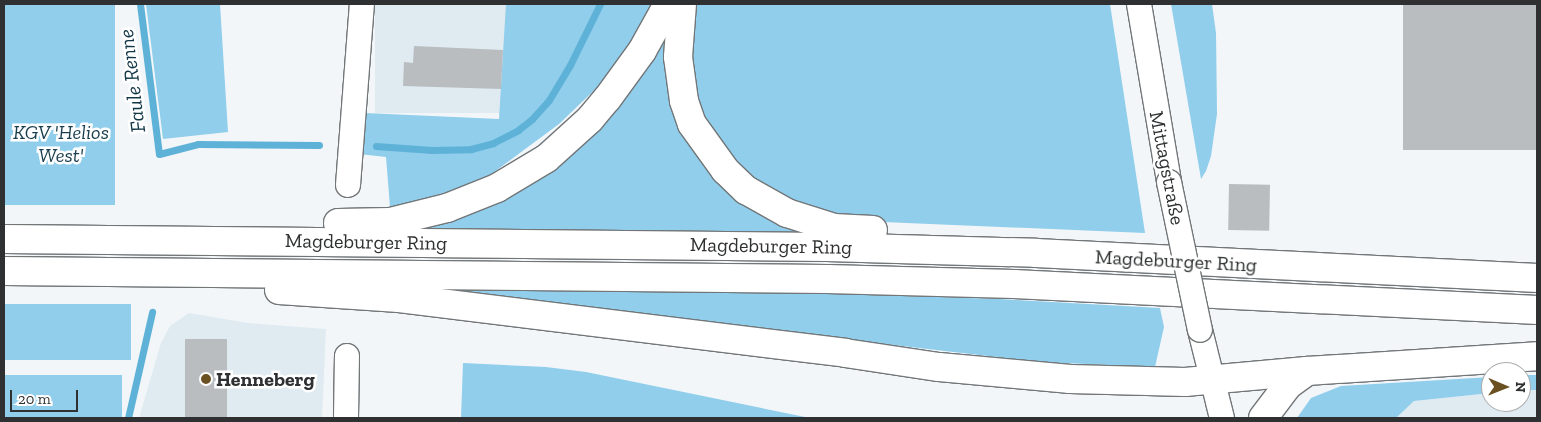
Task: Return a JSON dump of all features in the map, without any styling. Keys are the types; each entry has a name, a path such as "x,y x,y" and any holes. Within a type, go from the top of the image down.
{"highway":[{"path":"198,240 232,223 369,223 405,219 461,203 503,185 547,158 590,119 631,67 668,4"},
{"path":"682,4 678,57 684,102 692,124 709,150 725,170 746,190 788,213 834,228 1000,237 1036,253"},
{"name":"Magdeburger Ring","path":"4,239 827,247 1036,253 1537,278"},
{"name":"Magdeburger Ring","path":"4,270 667,276 1014,284 1537,310"},
{"path":"187,272 216,287 399,298 978,371 1107,380 1185,382 1308,371 1537,356"},
{"path":"1263,418 1288,385 1308,371"}],"street":[{"path":"348,185 362,4"},
{"name":"Mittagstraße","path":"1139,4 1169,182 1200,330 1222,418"},
{"path":"346,418 348,356"}],"shaded area":[{"path":"375,4 506,4 506,113 375,113"},
{"path":"189,313 248,323 326,329 322,418 139,418 161,343 170,326"},
{"path":"1537,388 1537,418 1396,418 1414,401 1481,394 1481,412 1531,412 1531,389"}],"green space":[{"name":"KGV 'Helios West'","path":"4,4 115,4 115,205 4,205"},
{"path":"146,4 220,4 228,132 163,139"},
{"path":"506,4 654,4 641,28 607,78 559,124 482,181 405,205 390,207 386,157 359,154 365,113 499,119"},
{"path":"694,4 1110,4 1145,233 883,222 844,218 775,195 737,167 706,124 690,77"},
{"path":"1171,4 1212,4 1216,33 1217,114 1211,156 1201,179"},
{"path":"669,20 678,114 817,233 408,229 493,200"},
{"path":"403,288 726,290 999,299 1160,308 1164,327 1155,367 1040,362"},
{"path":"4,304 131,304 131,360 4,360"},
{"path":"463,363 546,367 586,372 810,418 461,418"},
{"path":"4,375 122,375 122,418 4,418"},
{"path":"1531,375 1537,375 1537,390 1531,390"},
{"path":"1481,378 1481,394 1414,401 1396,418 1297,418 1311,398 1341,386"}],"building":[{"path":"1403,4 1537,4 1537,150 1403,150"},
{"path":"414,46 503,50 501,89 403,86 404,62 413,63"},
{"path":"1229,184 1270,185 1269,231 1228,230"},
{"name":"Henneberg","path":"185,339 227,339 227,418 185,418"}],"waterway":[{"path":"140,4 159,154 198,144 319,145"},
{"path":"376,146 432,150 471,149 493,143 518,130 532,119 549,100 570,65 600,4"},
{"name":"Faule Renne","path":"128,418 152,312"}],"place":[{"name":"Henneberg","path":"206,379"}]}
